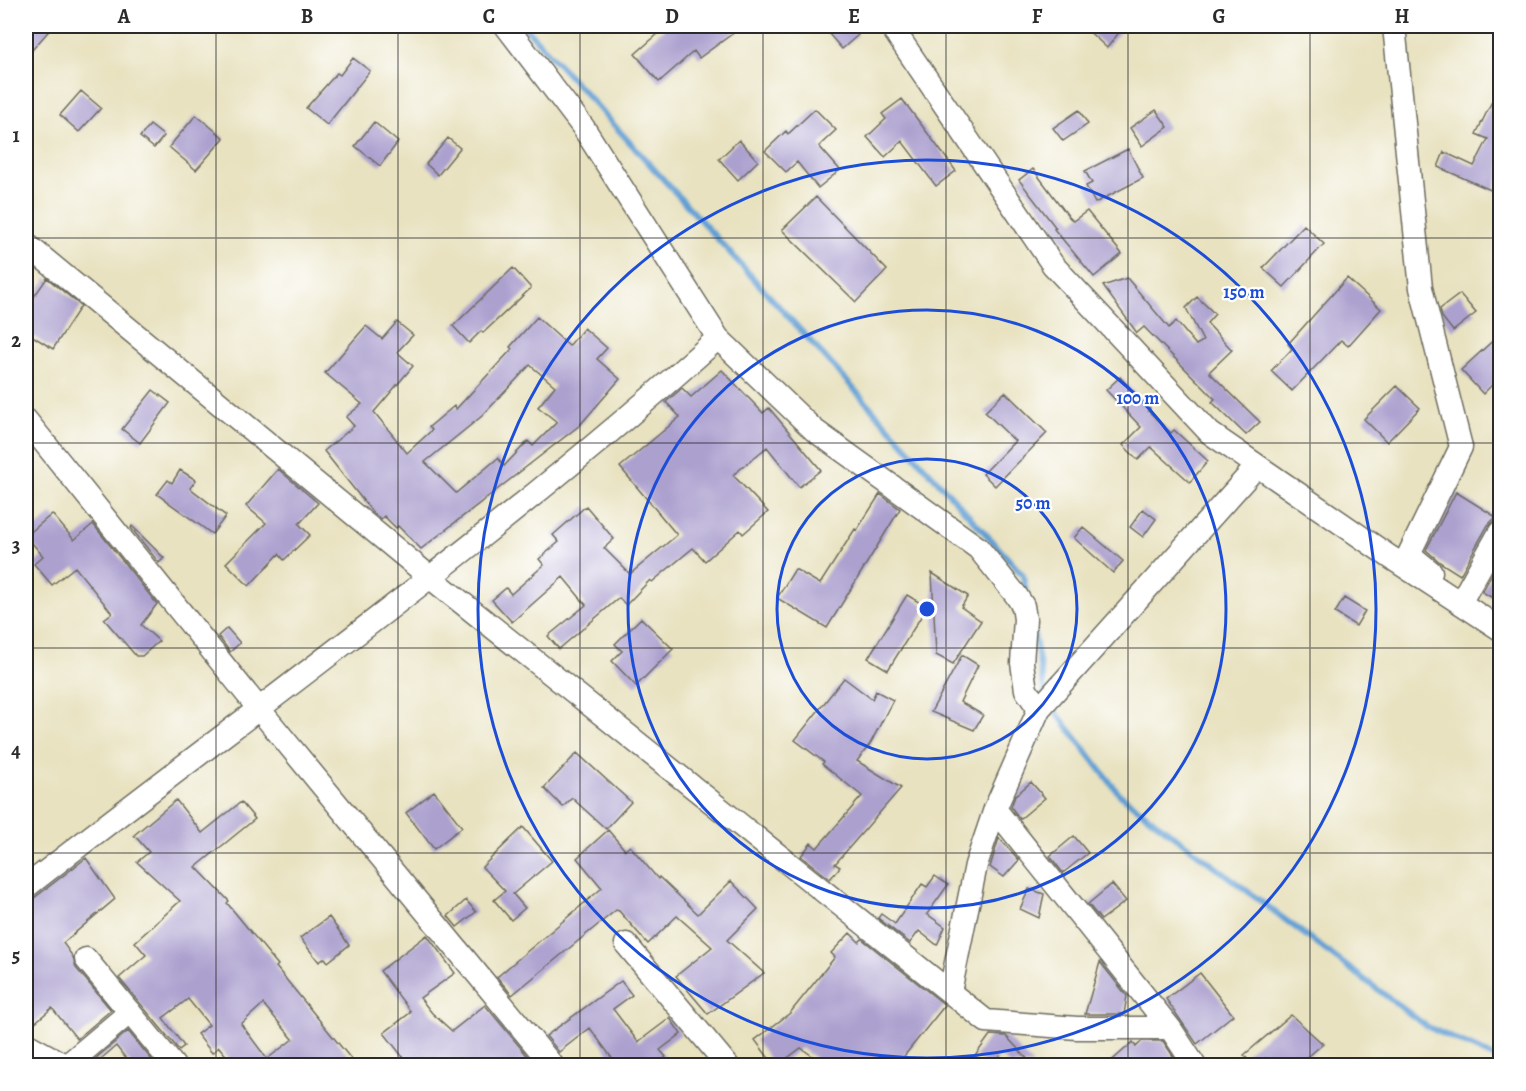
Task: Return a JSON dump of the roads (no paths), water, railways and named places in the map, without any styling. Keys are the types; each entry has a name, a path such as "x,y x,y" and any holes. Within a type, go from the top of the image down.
{"street":[{"path":"506,26 583,127 718,338 814,430 978,548 1023,606 1025,619 1022,663 1026,690 1039,709"},
{"path":"891,26 1053,265 1210,433 1390,557 1461,600"},
{"path":"1394,26 1421,288 1461,447 1409,554 1461,600 1500,629"},
{"path":"26,244 431,578 986,1021 1077,1028 1170,1028"},
{"path":"26,887 431,578 650,399 718,338"},
{"path":"26,420 553,1065"},
{"path":"950,992 976,864 995,809 1039,709 1257,465"},
{"path":"1461,600 1500,532"},
{"path":"995,809 1170,1028 1195,1065"},
{"path":"626,944 728,1065"},
{"path":"86,959 174,1065"},
{"path":"26,1044 66,1065 130,1012"}],"waterway":[{"path":"524,26 1023,575 1027,597"},
{"path":"1034,633 1045,694"},
{"path":"1049,703 1120,795 1426,1026 1500,1060"}]}
